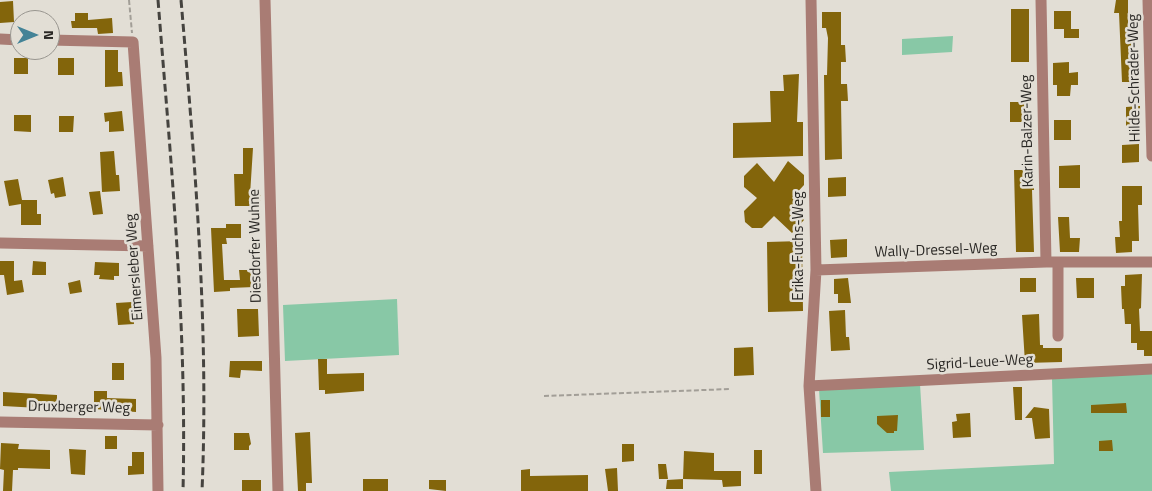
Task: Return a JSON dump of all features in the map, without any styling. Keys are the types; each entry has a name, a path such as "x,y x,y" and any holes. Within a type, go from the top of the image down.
{"street":[{"name":"Diesdorfer Wuhne","path":"265,0 278,491"},
{"name":"Erika-Fuchs-Weg","path":"811,0 816,270 809,386 816,491"},
{"name":"Karin-Balzer-Weg","path":"1041,0 1046,262"},
{"name":"Hilde-Schrader-Weg","path":"1148,0 1151,45 1152,156"},
{"path":"60,40 133,42"},
{"name":"Eimersleber Weg","path":"133,42 156,358 158,491"},
{"path":"0,243 148,246"},
{"name":"Wally-Dressel-Weg","path":"816,270 1046,262 1152,262"},
{"path":"1058,262 1058,336"},
{"name":"Sigrid-Leue-Weg","path":"809,386 1152,369"},
{"name":"Druxberger Weg","path":"0,422 158,425"}],"path":[{"path":"129,0 133,42"},
{"path":"544,396 731,389"}],"green space":[{"path":"953,36 952,52 902,55 902,39"},
{"path":"397,299 399,355 285,361 283,305"},
{"path":"1152,373 1152,491 891,491 889,472 1054,464 1052,378"},
{"path":"920,384 924,450 823,453 819,389"}],"building":[{"path":"1116,0 1128,0 1128,28 1135,28 1139,82 1122,82 1119,13 1114,13"},
{"path":"13,1 13,10 10,10 10,22 0,23 0,2"},
{"path":"1011,9 1029,9 1029,62 1011,62"},
{"path":"1054,11 1071,11 1071,29 1054,29"},
{"path":"822,12 841,12 841,45 845,45 846,62 841,62 841,84 847,84 848,101 841,101 842,159 825,160 824,75 827,75 828,38 826,28 822,28"},
{"path":"75,13 88,13 88,20 112,18 113,33 98,34 97,28 72,28 71,21 75,21"},
{"path":"1064,29 1079,29 1079,38 1064,38"},
{"path":"105,50 118,50 118,72 122,72 123,86 105,87"},
{"path":"60,58 74,58 74,75 58,75 58,60"},
{"path":"14,60 28,60 28,74 14,74"},
{"path":"1069,62 1069,73 1078,72 1078,85 1071,85 1070,96 1057,96 1057,85 1053,85 1053,63"},
{"path":"799,74 797,122 803,122 803,156 733,158 733,123 771,122 770,91 784,91 783,75"},
{"path":"1010,102 1030,102 1030,122 1010,122"},
{"path":"1140,106 1140,126 1126,126 1126,107"},
{"path":"122,111 124,131 109,132 109,121 105,122 104,113"},
{"path":"14,115 31,115 31,132 14,131"},
{"path":"59,116 74,116 73,132 59,132"},
{"path":"1054,120 1071,120 1071,140 1054,140"},
{"path":"1139,144 1139,162 1122,163 1122,145"},
{"path":"243,148 253,148 250,195 261,195 261,206 235,206 234,174 243,174"},
{"path":"114,151 116,175 119,175 120,191 102,192 100,152"},
{"path":"788,161 804,175 804,185 792,198 804,210 804,220 792,233 774,216 762,228 752,228 745,222 744,211 757,198 744,187 744,176 757,163 774,182"},
{"path":"1080,165 1080,188 1059,188 1059,166"},
{"path":"1014,170 1034,170 1034,190 1032,190 1034,252 1016,252"},
{"path":"63,177 66,196 55,198 54,193 51,194 48,180"},
{"path":"846,177 846,196 828,197 828,178"},
{"path":"18,179 22,200 37,200 37,214 41,214 41,225 21,225 21,204 9,206 4,181"},
{"path":"1122,186 1142,186 1142,205 1138,205 1139,241 1132,241 1132,252 1116,253 1115,237 1120,237 1119,221 1122,221"},
{"path":"100,191 103,214 93,215 89,192"},
{"path":"1058,217 1069,217 1070,238 1080,238 1079,252 1060,252"},
{"path":"226,224 241,224 241,238 226,238 227,244 222,244 224,280 240,280 239,270 254,270 254,287 230,288 230,291 214,292 211,228 226,228"},
{"path":"847,239 847,257 831,258 830,240"},
{"path":"802,241 803,311 768,312 767,242"},
{"path":"0,261 14,261 14,281 22,280 24,292 7,295 4,275 0,275"},
{"path":"33,261 46,262 46,275 32,275"},
{"path":"95,262 119,263 119,276 114,276 114,280 99,279 100,275 94,275"},
{"path":"1142,274 1141,308 1139,309 1140,331 1152,331 1152,356 1144,356 1144,350 1137,350 1137,343 1131,343 1131,324 1125,324 1124,309 1122,309 1121,286 1125,286 1125,275"},
{"path":"848,278 851,303 838,303 838,294 834,294 834,279"},
{"path":"1020,278 1036,278 1036,292 1020,292"},
{"path":"1076,278 1094,278 1094,298 1077,298"},
{"path":"80,280 82,292 70,294 68,283"},
{"path":"132,302 134,324 118,325 116,303"},
{"path":"237,309 258,309 259,336 238,337"},
{"path":"845,310 846,337 849,337 850,350 831,351 829,311"},
{"path":"1039,314 1040,345 1043,345 1043,348 1062,348 1062,362 1025,363 1022,315"},
{"path":"753,347 754,375 734,376 734,348"},
{"path":"318,359 327,359 327,374 364,373 364,391 325,394 325,390 319,390"},
{"path":"230,361 262,361 262,371 241,370 240,378 229,377"},
{"path":"112,363 124,363 124,380 112,380"},
{"path":"1013,387 1022,387 1022,420 1015,420"},
{"path":"94,391 107,391 107,398 136,399 136,412 94,409"},
{"path":"3,392 57,395 57,409 3,406"},
{"path":"821,400 830,400 830,417 821,417"},
{"path":"1126,403 1127,413 1091,413 1091,405"},
{"path":"1034,407 1049,409 1050,438 1035,439 1032,418 1025,418"},
{"path":"970,413 971,437 953,438 952,422 957,421 956,414"},
{"path":"898,415 897,431 894,431 894,433 887,433 877,424 877,416"},
{"path":"310,432 312,483 306,483 306,491 298,491 295,433"},
{"path":"234,433 249,433 251,444 249,450 234,450"},
{"path":"105,436 117,436 117,449 105,449"},
{"path":"1112,440 1113,451 1099,451 1099,441"},
{"path":"1,443 19,444 18,449 50,450 50,469 18,468 18,470 13,470 12,491 3,491 4,470 0,469"},
{"path":"622,444 634,444 634,461 622,462"},
{"path":"69,449 86,450 85,475 71,474"},
{"path":"754,450 762,450 762,474 754,474"},
{"path":"684,451 714,453 714,471 741,471 741,486 723,487 722,480 683,479"},
{"path":"132,452 144,452 144,474 128,475 128,466 132,466"},
{"path":"658,464 666,464 668,479 659,479"},
{"path":"617,468 618,491 608,491 605,469"},
{"path":"530,469 530,476 588,475 588,491 521,491 521,470"},
{"path":"363,479 388,479 388,491 363,491"},
{"path":"683,479 683,489 666,489 667,480"},
{"path":"242,480 261,480 261,491 242,491"},
{"path":"429,480 446,480 446,491 429,489"}],"railway":[{"path":"158,0 177,246 183,368 183,491"},
{"path":"181,0 196,184 202,307 204,368 202,491"}]}
